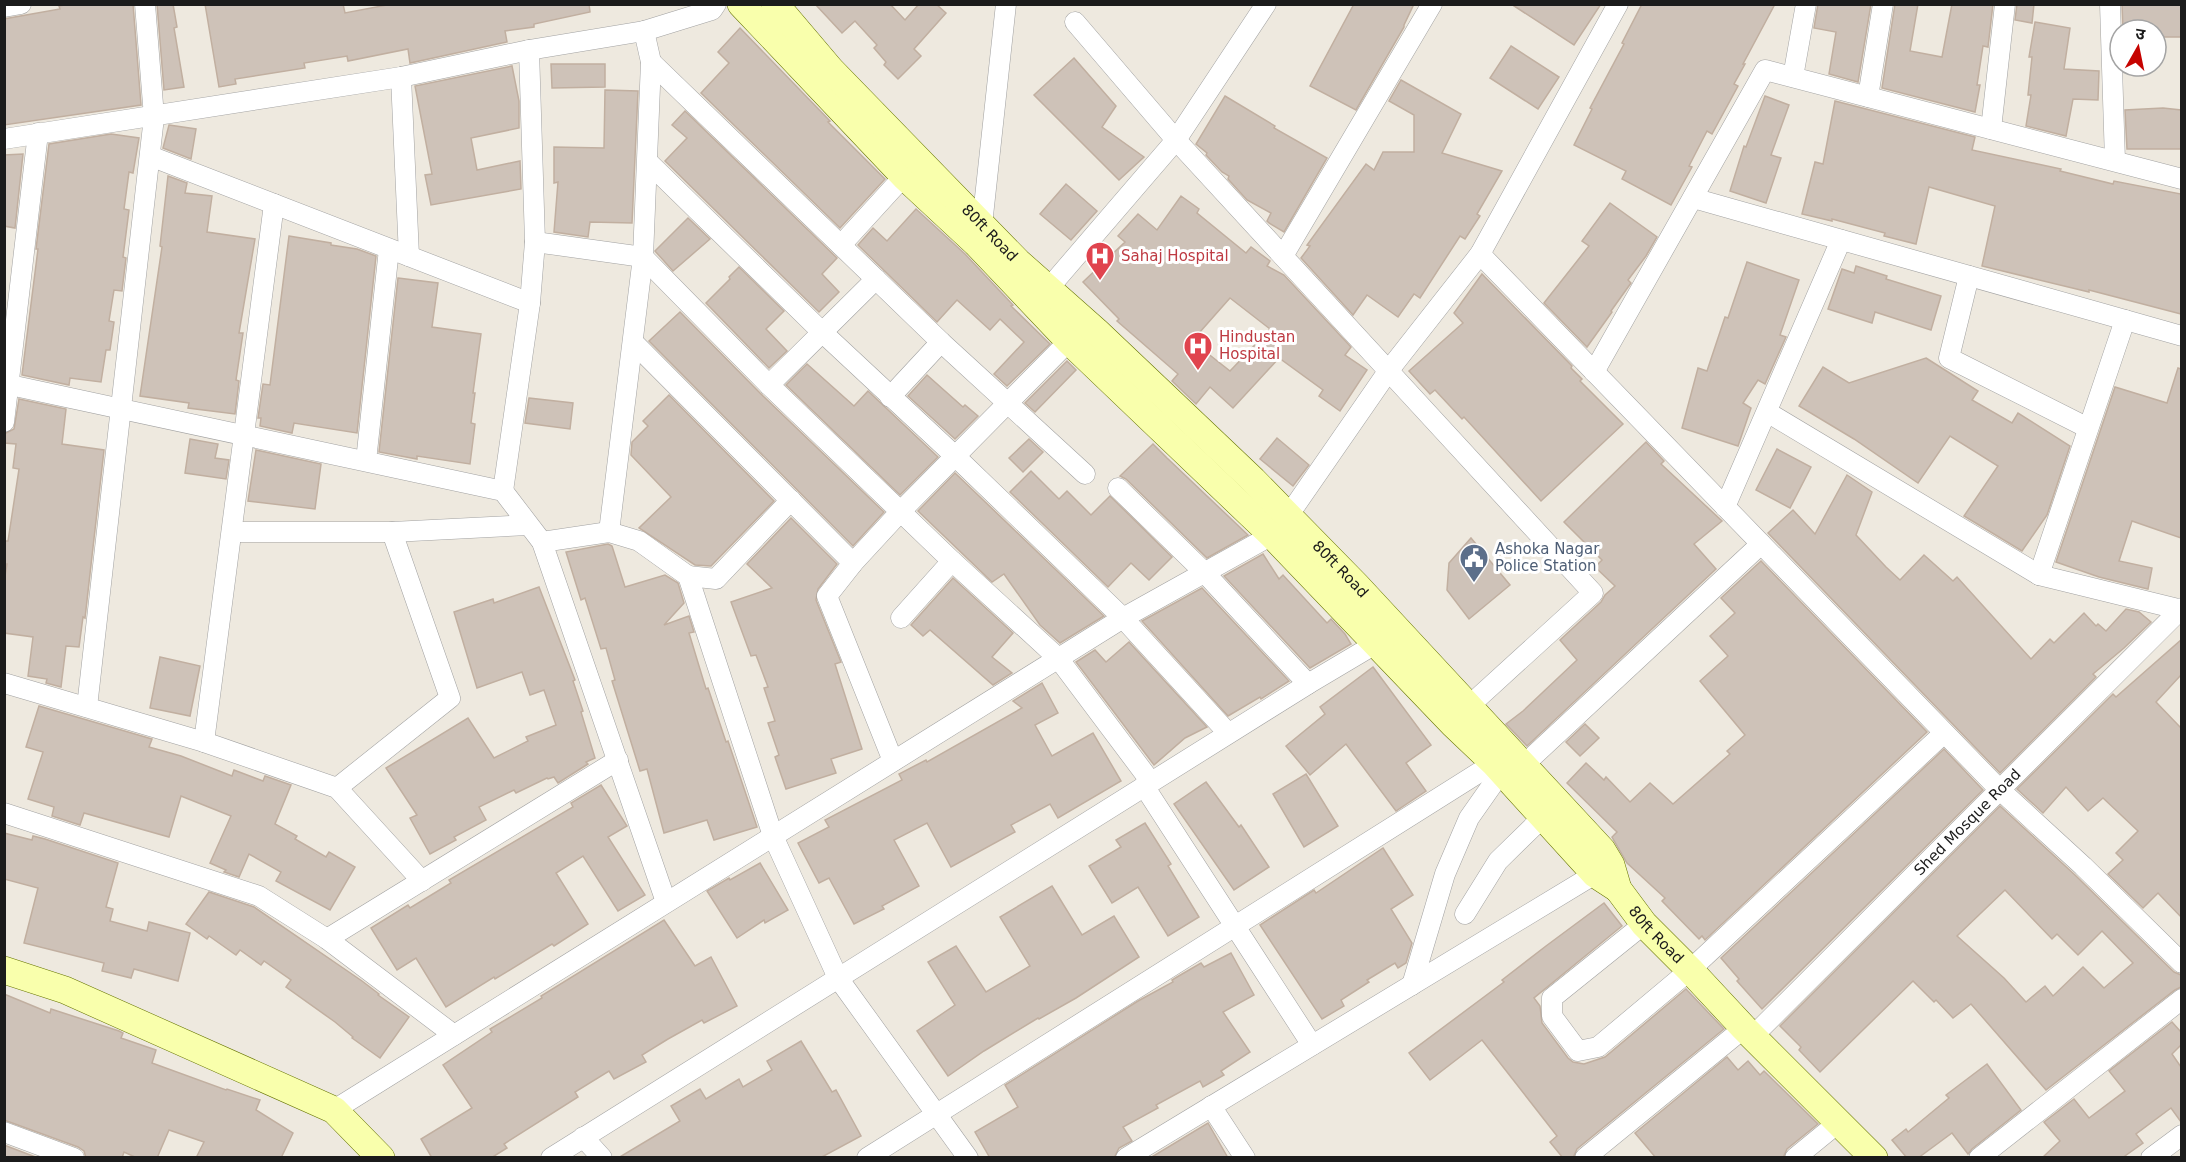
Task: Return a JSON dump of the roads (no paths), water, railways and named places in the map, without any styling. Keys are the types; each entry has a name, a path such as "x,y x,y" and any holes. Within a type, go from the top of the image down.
{"main road":[{"path":"741,4 904,176 976,243 1069,341 1280,525 1377,643 1453,724 1507,769 1543,817 1595,874 1618,889"},
{"name":"80ft Road","path":"775,4 831,70 1018,262 1245,472 1280,525 1356,585 1469,706 1507,769 1602,850 1611,865 1618,889 1644,924 1874,1158"},
{"path":"4,970 65,990 334,1110 381,1158"}],"street":[{"path":"4,7 21,4"},
{"path":"87,707 154,117 145,4"},
{"path":"4,139 401,77 529,50 644,31 712,10 716,4"},
{"path":"982,225 1006,4"},
{"path":"1048,289 1176,140 1266,4"},
{"path":"1283,256 1432,4"},
{"path":"334,1110 1058,658 1280,525 1389,370 1480,254 1618,4"},
{"path":"1793,77 1806,4"},
{"path":"1868,97 1883,4"},
{"path":"1991,129 2005,4"},
{"path":"2110,4 2115,161"},
{"path":"1075,22 1176,140 1593,593 1469,706"},
{"path":"609,532 643,257 651,62 644,31"},
{"path":"503,491 530,303 535,242 529,50"},
{"path":"651,62 941,342 1085,474"},
{"path":"1594,372 1765,70 2181,179"},
{"path":"401,77 409,256"},
{"path":"4,422 38,133"},
{"path":"150,156 530,303"},
{"path":"648,162 822,332 1123,618 1228,733"},
{"path":"841,245 904,176"},
{"path":"1693,198 2181,336"},
{"path":"204,742 274,204"},
{"path":"1725,507 1841,240"},
{"path":"535,242 643,257 769,384 952,561 1058,658 1147,784 1234,925 1312,1045"},
{"path":"366,461 389,249"},
{"path":"1480,254 1999,789 2083,866 2181,963"},
{"path":"1969,276 1949,358 2088,428"},
{"path":"769,384 876,279"},
{"path":"2039,574 2125,320"},
{"path":"893,761 827,596 853,563 901,511 1069,341"},
{"path":"633,342 853,563"},
{"path":"890,397 941,342"},
{"path":"9,373 122,409 503,491 542,542 666,902"},
{"path":"1767,412 2039,574 2181,609"},
{"path":"1118,488 1203,572 1308,684"},
{"path":"542,542 609,532 639,541 688,576 716,579 792,500"},
{"path":"233,532 392,532 528,525"},
{"path":"337,788 450,698 392,532"},
{"path":"1412,985 1445,874 1469,818 1507,769 1761,544"},
{"path":"901,618 952,561"},
{"path":"688,576 773,836 838,978 968,1158"},
{"name":"Shed Mosque Road","path":"1585,1158 1748,1032 2181,609"},
{"path":"551,1158 1228,733 1377,643"},
{"path":"4,683 204,742 337,788 422,881"},
{"path":"1644,924 1552,998 1552,1016 1578,1051 1598,1047 1690,970 1944,733"},
{"path":"327,939 618,760"},
{"path":"867,1158 1234,925 1507,769"},
{"path":"4,813 259,896 327,939 454,1035"},
{"path":"1465,914 1498,861 1543,817"},
{"path":"1126,1158 1595,874"},
{"path":"1979,1158 2181,999"},
{"path":"1211,1106 1245,1158"},
{"path":"1795,1158 1839,1122"},
{"path":"4,1132 74,1158"},
{"path":"2151,1158 2181,1135"},
{"path":"583,1137 602,1158"}],"place":[{"name":"Sahaj Hospital","path":"1100,282"},
{"name":"Hindustan Hospital","path":"1198,372"},
{"name":"Ashoka Nagar Police Station","path":"1474,584"}]}
